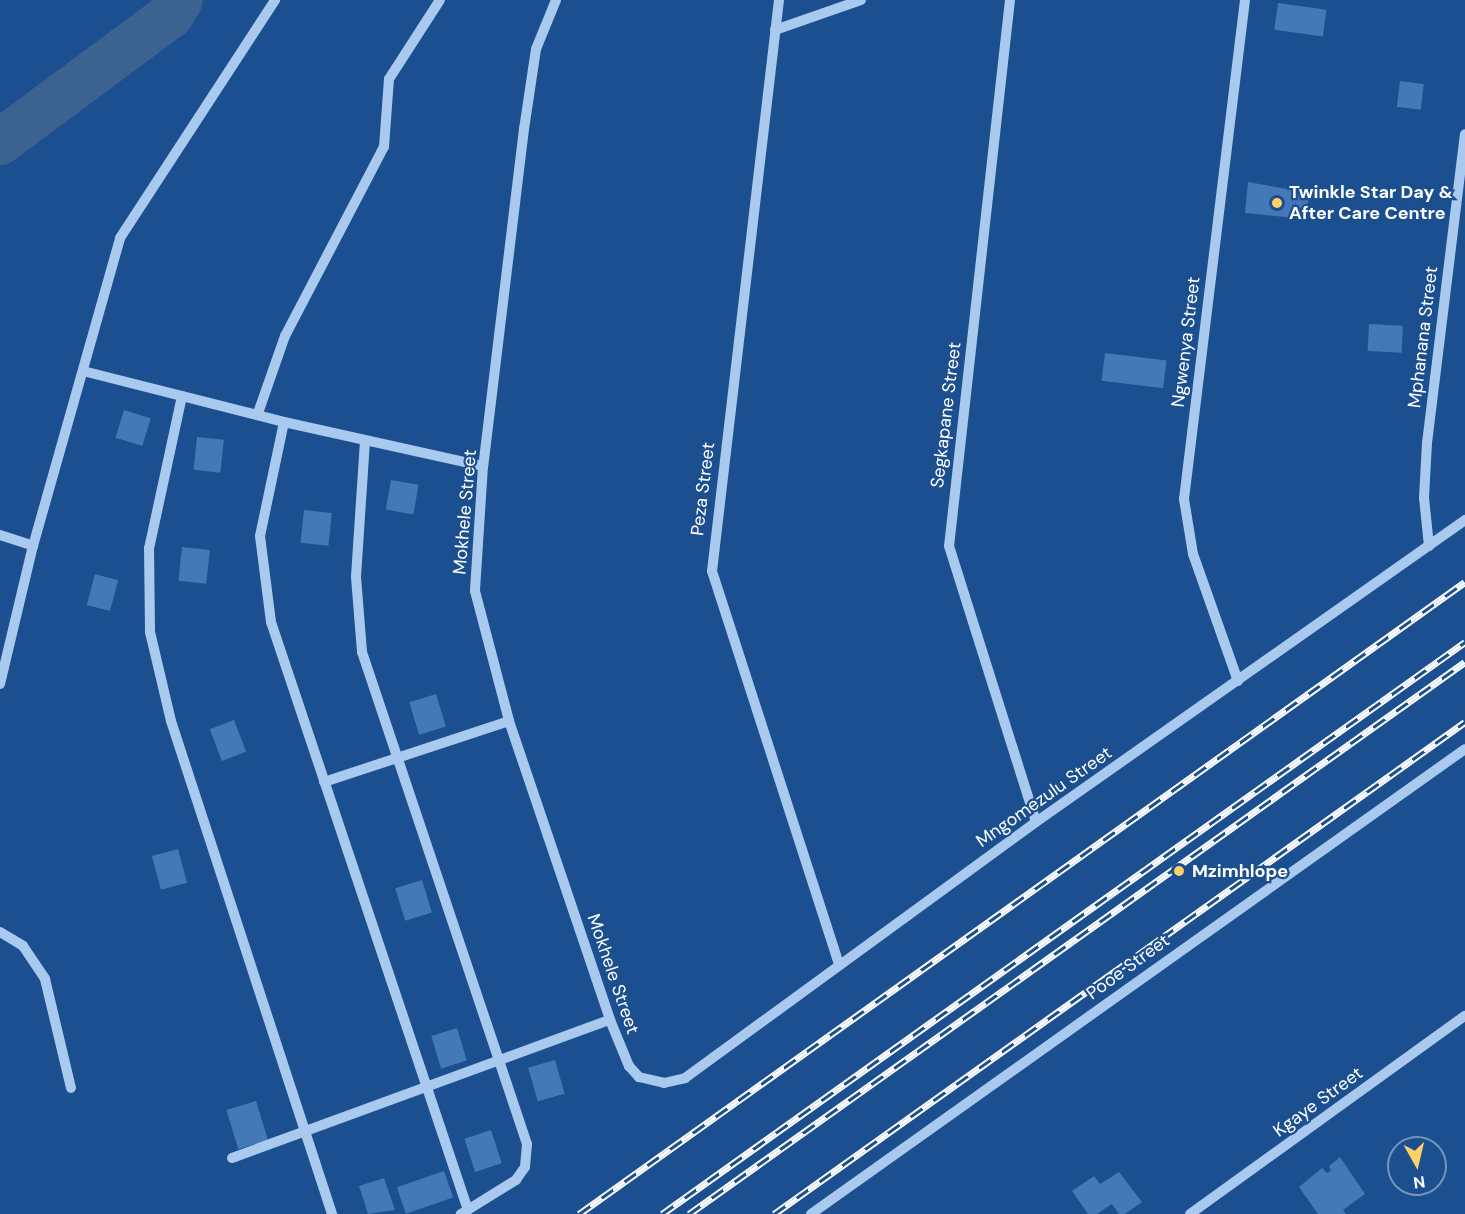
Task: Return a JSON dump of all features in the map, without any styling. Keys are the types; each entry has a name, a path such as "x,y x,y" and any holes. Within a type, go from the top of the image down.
{"street":[{"path":"0,684 33,546 115,252 129,220 275,0"},
{"path":"258,413 285,336 384,147 389,79 440,0"},
{"name":"Mokhele Street","path":"556,0 536,49 483,466 475,591 509,720 610,1020 629,1066 639,1077"},
{"name":"Peza Street","path":"779,0 712,571 715,590 839,965"},
{"path":"775,30 861,0"},
{"name":"Segkapane Street","path":"1010,0 949,546 1036,822"},
{"name":"Ngwenya Street","path":"1238,681 1193,554 1184,499 1245,0"},
{"name":"Mphanana Street","path":"1429,546 1424,498 1427,443 1465,134"},
{"path":"82,371 258,413 284,422 483,466"},
{"path":"182,396 149,548 150,632 171,721 307,1131 332,1214"},
{"path":"284,422 260,536 262,568 271,622 426,1087 465,1212 516,1180 528,1156 499,1060 362,652 356,610 358,496 365,441"},
{"name":"Mngomezulu Street","path":"639,1077 664,1083 685,1078 1036,822 1465,520"},
{"path":"0,535 33,546"},
{"path":"324,782 509,720"},
{"name":"Pooe Street","path":"812,1214 1465,749"},
{"path":"0,932 23,946 45,979 71,1088"},
{"name":"Kgaye Street","path":"1190,1214 1465,1016"},
{"path":"232,1158 610,1020"}],"building":[{"path":"1278,3 1327,10 1323,37 1274,30"},
{"path":"1400,81 1424,84 1421,110 1397,107"},
{"name":"Twinkle Star Day & After Care Centre","path":"1248,182 1309,193 1306,219 1245,213"},
{"path":"1369,324 1403,326 1402,353 1368,351"},
{"path":"1105,353 1167,361 1163,388 1102,381"},
{"path":"124,410 151,418 142,446 116,438"},
{"path":"197,437 224,440 220,473 194,470"},
{"path":"391,480 419,485 413,514 386,510"},
{"path":"304,510 332,513 328,546 301,543"},
{"path":"182,547 210,550 206,584 178,581"},
{"path":"95,574 118,580 110,611 87,605"},
{"path":"436,694 446,727 419,735 409,702"},
{"path":"234,720 246,752 222,761 210,729"},
{"path":"178,849 187,883 161,890 152,856"},
{"path":"422,880 432,913 405,921 395,888"},
{"path":"457,1028 467,1061 441,1068 431,1036"},
{"path":"555,1060 565,1094 538,1101 528,1068"},
{"path":"256,1101 268,1140 238,1149 226,1110"},
{"path":"491,1130 502,1163 475,1172 464,1139"},
{"path":"1340,1157 1365,1194 1343,1210 1346,1214 1318,1214 1299,1187 1322,1168 1327,1173 1331,1171 1329,1166"},
{"path":"444,1171 453,1197 406,1214 397,1187"},
{"path":"1119,1172 1142,1202 1125,1214 1119,1214 1112,1204 1097,1214 1088,1214 1072,1191 1094,1176 1100,1184"},
{"path":"384,1178 395,1210 368,1214 359,1186"}],"waterway":[{"path":"0,142 171,15 180,0"}],"railway":[{"path":"579,1214 1465,582"},
{"path":"662,1214 1465,642"},
{"path":"689,1214 1465,662"},
{"path":"774,1214 1465,722"}],"place":[{"name":"Twinkle Star Day & After Care Centre","path":"1277,203"},
{"name":"Mzimhlope","path":"1179,871"}]}
